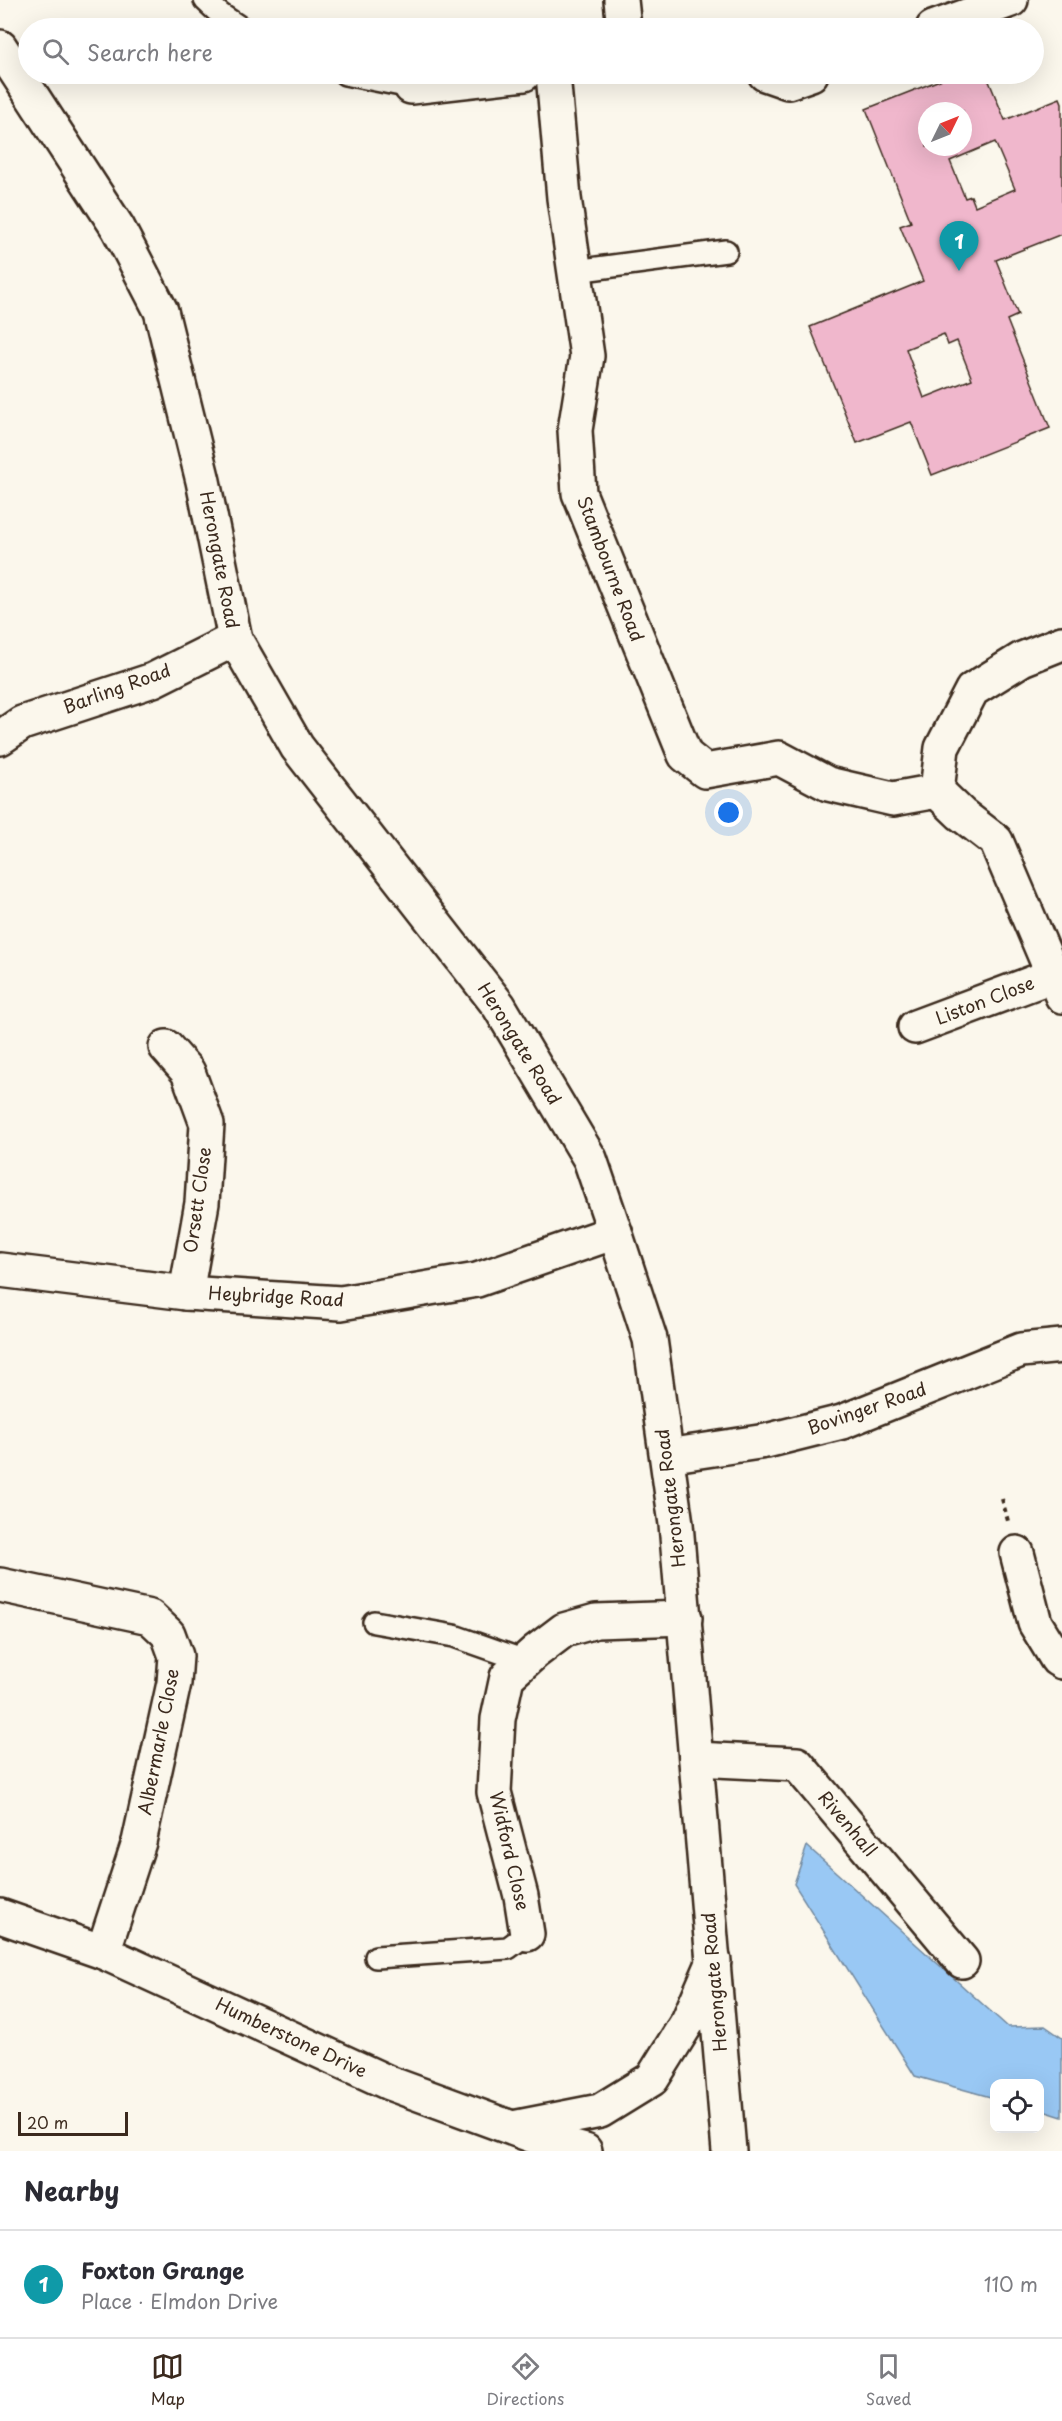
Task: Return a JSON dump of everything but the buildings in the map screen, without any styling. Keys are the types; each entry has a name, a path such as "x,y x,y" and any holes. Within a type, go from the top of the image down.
{"street":[{"path":"621,0 623,18"},
{"path":"961,18 1011,0"},
{"name":"Herongate Road","path":"1,52 18,78"},
{"name":"Herongate Road","path":"22,84 118,228 161,311 203,481 235,639 297,747 499,1006 590,1159 615,1232 650,1339 668,1456 685,1618 729,2151"},
{"path":"411,87 437,84"},
{"name":"Stambourne Road","path":"554,84 564,198 587,356 575,430 579,493 685,755 705,771 778,758 828,784 893,799 937,791"},
{"name":"Barling Road","path":"0,738 22,723 153,680 235,639"},
{"path":"1058,986 996,841 961,814 937,791 942,748 972,690 1022,659 1062,643"},
{"name":"Liston Close","path":"915,1027 1058,986"},
{"name":"Orsett Close","path":"166,1047 188,1072 207,1124 202,1203 186,1293"},
{"name":"Heybridge Road","path":"0,1270 186,1293 341,1303 477,1280 615,1232"},
{"name":"Bovinger Road","path":"668,1456 766,1441 842,1422 1021,1350 1062,1346"},
{"path":"1017,1553 1035,1623 1057,1659 1062,1662"},
{"name":"Albermarle Close","path":"0,1585 150,1617 168,1634 176,1656 174,1683 139,1842 103,1952"},
{"name":"Widford Close","path":"527,1934 521,1896 494,1792 498,1719 507,1677 564,1630 596,1621 685,1618"},
{"name":"Rivenhall","path":"696,1759 797,1764 962,1961"},
{"name":"Humberstone Drive","path":"0,1916 103,1952 389,2083 512,2128 585,2151"},
{"path":"512,2128 600,2111 652,2079 688,2021 714,1961"}],"lane":[{"path":"205,0 226,18"},
{"path":"396,84 411,87"},
{"path":"575,271 726,251"},
{"path":"374,1622 454,1636 525,1661"},
{"path":"376,1957 508,1948 527,1934"}],"water":[{"path":"807,1846 1008,2027 1045,2026 1062,2038 1062,2117 1044,2111 1044,2079 990,2079 990,2097 915,2076 794,1884"}],"place":[{"name":"Foxton Grange","path":"959,271"}]}
